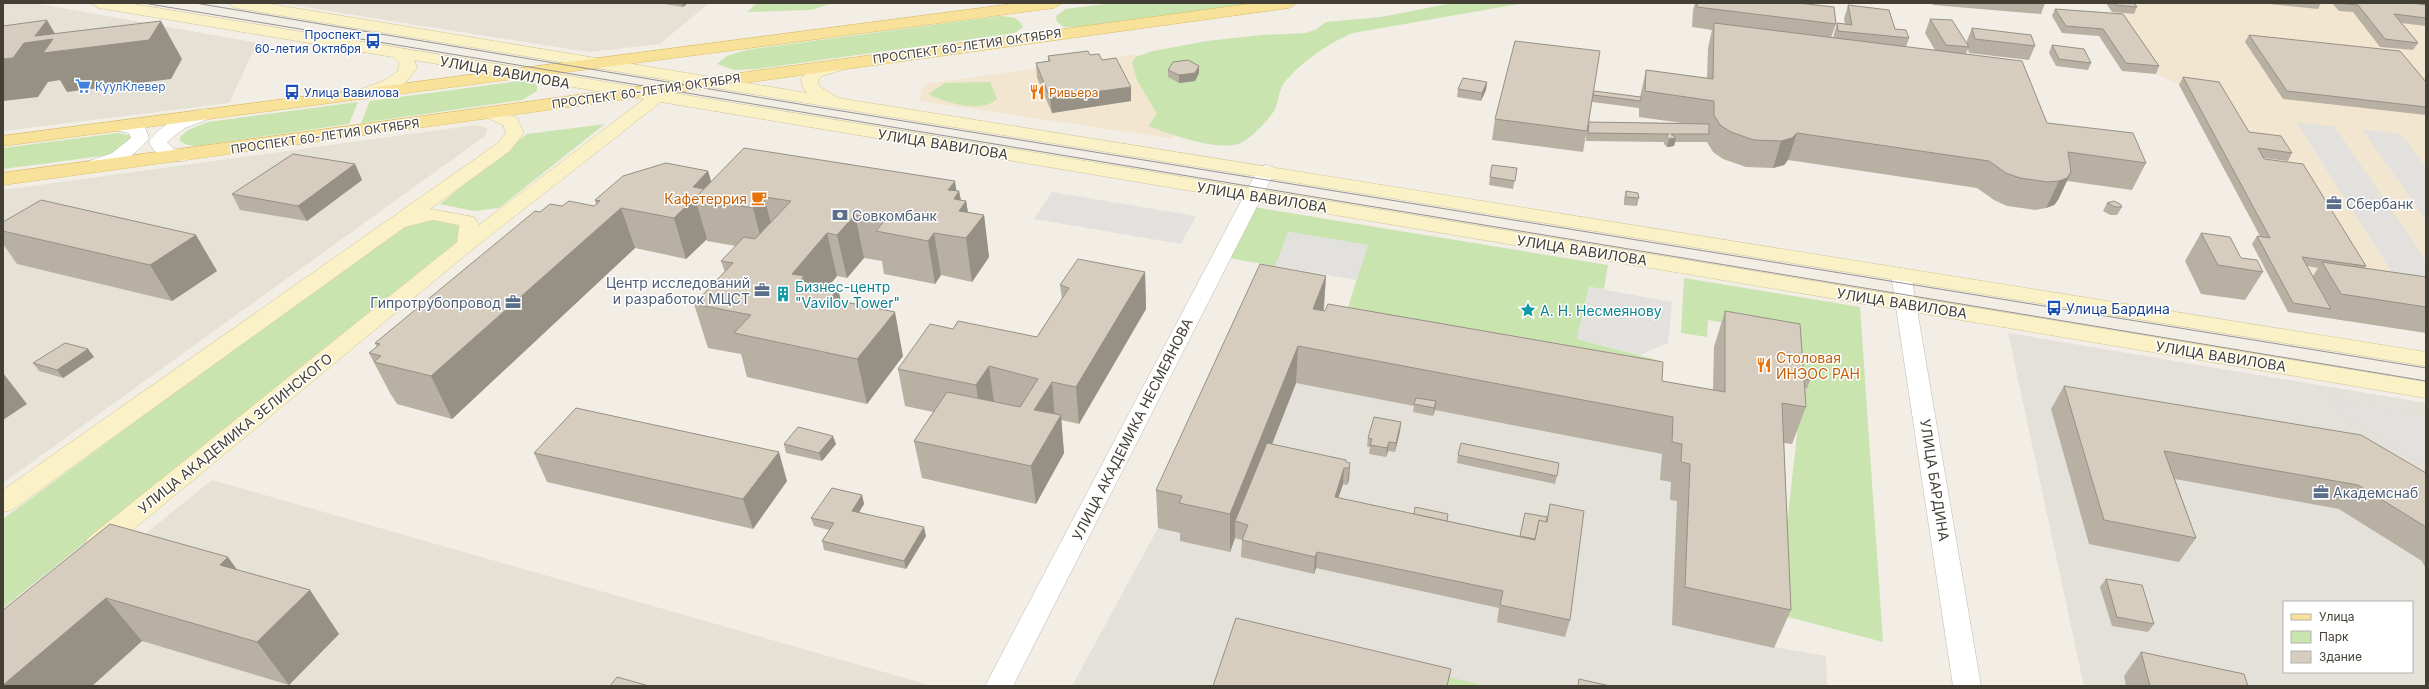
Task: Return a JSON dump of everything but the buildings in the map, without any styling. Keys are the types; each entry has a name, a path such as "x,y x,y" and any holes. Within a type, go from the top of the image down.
{"main road":[{"name":"УЛИЦА ВАВИЛОВА","path":"99,3 632,93 2426,390"},
{"name":"УЛИЦА ВАВИЛОВА","path":"236,3 831,102 2426,359"},
{"path":"3,141 1054,3"},
{"name":"ПРОСПЕКТ 60-ЛЕТИЯ ОКТЯБРЯ","path":"3,179 182,156 1290,3"},
{"path":"365,94 400,79 408,71 409,65 407,59 399,54"},
{"path":"831,102 811,88 809,80 816,72 847,63"},
{"name":"УЛИЦА АКАДЕМИКА ЗЕЛИНСКОГО","path":"80,559 467,244 657,97"},
{"path":"3,503 504,147 515,134 510,122 490,113"},
{"path":"430,199 431,209 471,218 506,214"},
{"path":"394,225 433,214 467,221 470,229 467,244"}],"street":[{"path":"182,156 167,153 160,147 158,142 163,134 173,126 205,114"},
{"path":"91,167 116,158 136,146 140,138 139,132 134,128 120,126"},
{"name":"УЛИЦА АКАДЕМИКА НЕСМЕЯНОВА","path":"999,686 1266,171"},
{"name":"УЛИЦА БАРДИНА","path":"1901,274 1967,686"}],"shaded area":[{"path":"3,3 34,3 257,43 229,103 3,131"},
{"path":"279,3 709,3 660,44 588,52"},
{"name":"Сбербанк","path":"2106,3 2342,3 2426,12 2426,333 2288,312 2252,244 2264,245 2179,85 2156,74"},
{"name":"Ривьера","path":"1136,54 1174,139 919,101 924,84"},
{"path":"2296,122 2335,127 2426,261 2426,278 2393,274"},
{"path":"476,125 487,128 485,136 3,483 3,190"},
{"path":"2362,129 2401,134 2426,167 2426,220"},
{"path":"1052,192 1196,216 1181,244 1034,219"},
{"path":"1288,232 1368,245 1357,280 1275,266"},
{"path":"1589,287 1672,302 1668,343 1640,355 1577,339"},
{"path":"1259,301 1713,429 1714,347 1787,360 1792,444 1769,440 1774,647 1826,656 1827,686 1072,686 1158,528"},
{"path":"2008,333 2426,403 2426,686 2084,686"},
{"path":"2333,398 2426,417 2426,466 2344,417"},
{"path":"212,480 933,686 3,686 3,649"}],"green space":[{"path":"757,3 833,3 811,10 747,12"},
{"path":"1113,3 1258,3 1079,27 1064,27 1057,22 1056,16 1065,9"},
{"path":"1453,3 1525,3 1353,33 1344,37 1316,54 1291,75 1282,86 1272,114 1252,135 1238,144 1229,146 1193,141 1148,126 1157,114 1137,80 1132,63 1135,57 1153,51 1207,41 1262,35 1305,33 1315,30 1326,22 1381,17"},
{"path":"1000,16 1016,19 1023,27 1015,33 757,69 734,70 717,64 727,56 746,50"},
{"path":"519,81 529,81 537,85 537,91 522,100 361,123 370,101"},
{"path":"990,82 997,99 982,106 963,106 944,101 928,94 945,83"},
{"path":"358,102 349,124 197,146 187,145 180,141 180,137 188,130 208,122"},
{"path":"605,124 499,208 474,211 440,204 527,134"},
{"path":"118,133 133,136 132,142 109,155 3,169 3,148"},
{"path":"1253,207 1608,265 1604,289 1589,287 1577,339 1661,361 1655,374 1347,311 1367,245 1289,232 1275,266 1228,258"},
{"path":"423,218 463,227 460,244 3,608 3,519 401,226"},
{"path":"1684,278 1860,307 1883,642 1777,614 1797,435 1793,335 1708,320 1707,337 1681,333"},
{"path":"1449,677 1486,686 1447,686"}],"tram line":[{"path":"143,3 2426,381"},
{"path":"195,3 817,107 2426,368"}],"place":[{"name":"Проспект 60-летия Октября","path":"373,41"},
{"name":"КуулКлевер","path":"83,86"},
{"name":"Улица Вавилова","path":"292,92"},
{"name":"Ривьера","path":"1037,92"},
{"name":"Кафетеррия","path":"759,198"},
{"name":"Сбербанк","path":"2334,203"},
{"name":"Совкомбанк","path":"840,215"},
{"name":"Центр исследований и разработок МЦСТ","path":"762,290"},
{"name":"Бизнес-центр \"Vavilov Tower\"","path":"783,294"},
{"name":"Гипротрубопровод","path":"513,302"},
{"name":"Улица Бардина","path":"2054,308"},
{"name":"А. Н. Несмеянову","path":"1528,310"},
{"name":"Столовая ИНЭОС РАН","path":"1764,365"},
{"name":"Академснаб","path":"2321,492"}]}
